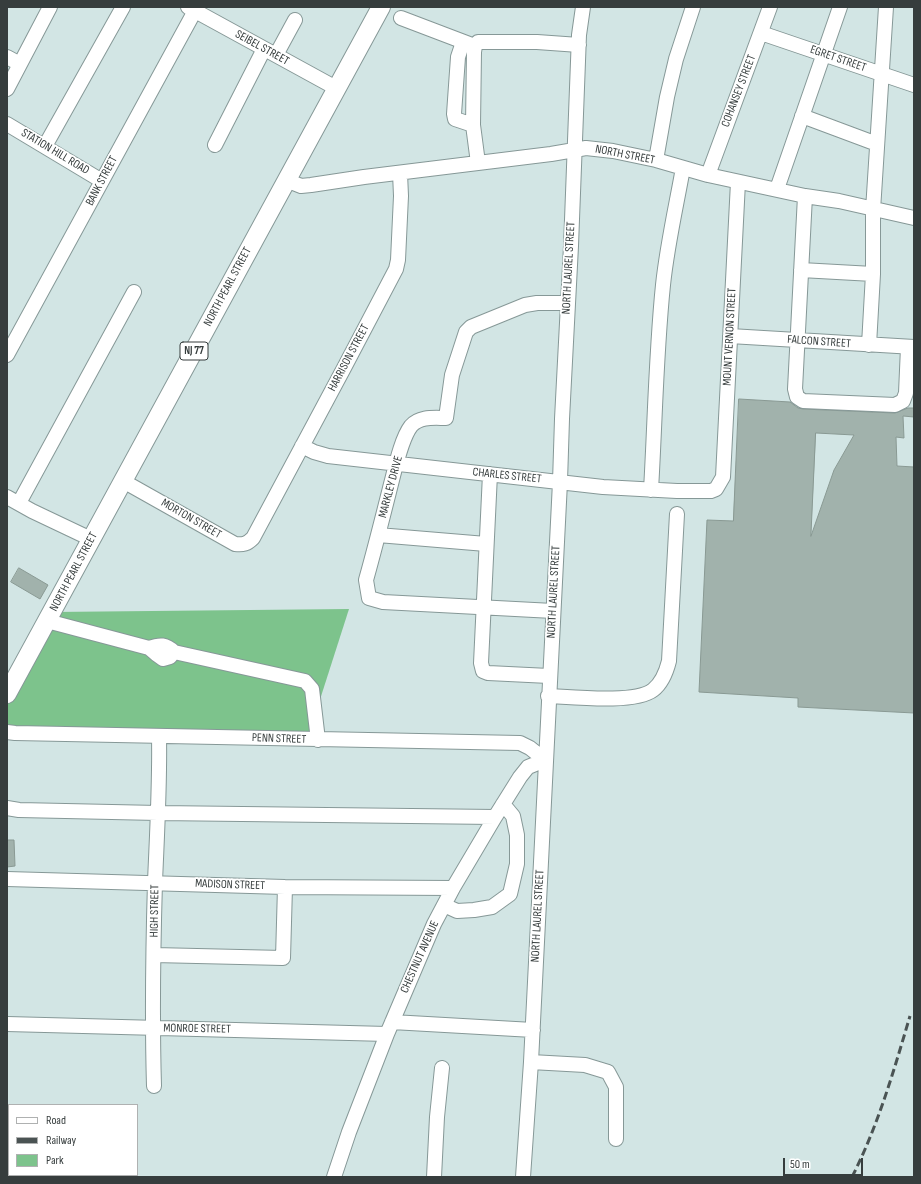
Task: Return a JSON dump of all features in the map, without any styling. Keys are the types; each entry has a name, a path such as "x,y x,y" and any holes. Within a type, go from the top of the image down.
{"main road":[{"name":"NORTH PEARL STREET","path":"7,694 381,7"}],"street":[{"path":"7,89 50,7"},
{"path":"45,146 123,7"},
{"name":"NORTH LAUREL STREET","path":"523,1177 533,1030 548,696 560,482 580,19 582,7"},
{"path":"656,160 668,89 693,7"},
{"name":"COHANSEY STREET","path":"708,175 770,7"},
{"path":"777,189 840,7"},
{"path":"870,345 877,144 886,7"},
{"name":"SEIBEL STREET","path":"193,8 336,88"},
{"name":"BANK STREET","path":"7,355 102,181 193,8"},
{"path":"401,18 469,44 478,42 537,42 579,45"},
{"path":"215,145 270,52 295,20"},
{"name":"EGRET STREET","path":"761,33 914,85"},
{"path":"469,44 473,125 478,163"},
{"path":"469,44 458,57 454,114 455,119 473,125"},
{"path":"7,57 20,64"},
{"path":"802,116 877,144"},
{"name":"STATION HILL ROAD","path":"7,124 102,181"},
{"name":"NORTH STREET","path":"286,180 301,186 311,185 551,154 586,148 613,151 656,160 738,182 805,196 839,201 914,218"},
{"path":"651,490 659,328 663,284 669,240 683,168"},
{"name":"HARRISON STREET","path":"255,532 396,269 398,260 401,196 400,173"},
{"name":"MOUNT VERNON STREET","path":"714,490 723,477 738,182"},
{"path":"805,196 795,389 797,397 803,401 895,405 903,401 906,393 911,347"},
{"path":"801,270 873,274"},
{"path":"91,539 32,511 13,500 134,292"},
{"name":"MARKLEY DRIVE","path":"553,611 383,602 369,598 366,580 396,463 406,434 412,425 423,419 446,418 452,375 466,332 471,328 525,305 537,303 567,303"},
{"name":"FALCON STREET","path":"730,336 911,347"},
{"name":"CHARLES STREET","path":"302,446 328,456 603,487 677,491 714,490"},
{"path":"490,474 483,607 481,663 483,670 488,673 549,676"},
{"name":"MORTON STREET","path":"123,481 235,544 241,545 248,543 255,532"},
{"path":"548,696 614,698 636,697 652,691 664,678 669,662 676,514"},
{"path":"378,535 486,544"},
{"path":"48,621 149,648 163,659 170,657 174,652 305,681 312,689 318,740"},
{"name":"PENN STREET","path":"7,732 318,740 520,743 530,748 545,760"},
{"name":"HIGH STREET","path":"154,1086 152,1027 159,736"},
{"name":"CHESTNUT AVENUE","path":"334,1177 349,1132 389,1028 434,924 453,888 495,817 528,767 545,760"},
{"path":"444,905 458,911 474,910 492,907 510,894 517,864 517,835 513,816 503,804"},
{"path":"7,808 19,810 158,813 495,817"},
{"name":"MADISON STREET","path":"7,879 285,887 453,888"},
{"path":"154,955 284,958 285,887"},
{"name":"MONROE STREET","path":"7,1024 152,1027 533,1030"},
{"path":"531,1062 585,1065 608,1072 616,1087 616,1139"},
{"path":"434,1177 437,1117 442,1068"},
{"path":"7,1177 33,1177"}],"green space":[{"path":"349,609 307,740 7,732 7,694 53,612"}],"building":[{"path":"739,399 790,402 798,408 803,409 895,413 908,408 914,408 914,417 903,416 904,438 896,437 897,466 914,467 914,713 798,707 798,698 699,692 707,520 733,521","holes":["816,433 854,435 834,470 811,536"]},
{"path":"19,568 48,585 40,599 11,582"},
{"path":"7,840 14,840 15,866 7,867"}],"railway":[{"path":"852,1177 878,1118 910,1016"}]}
